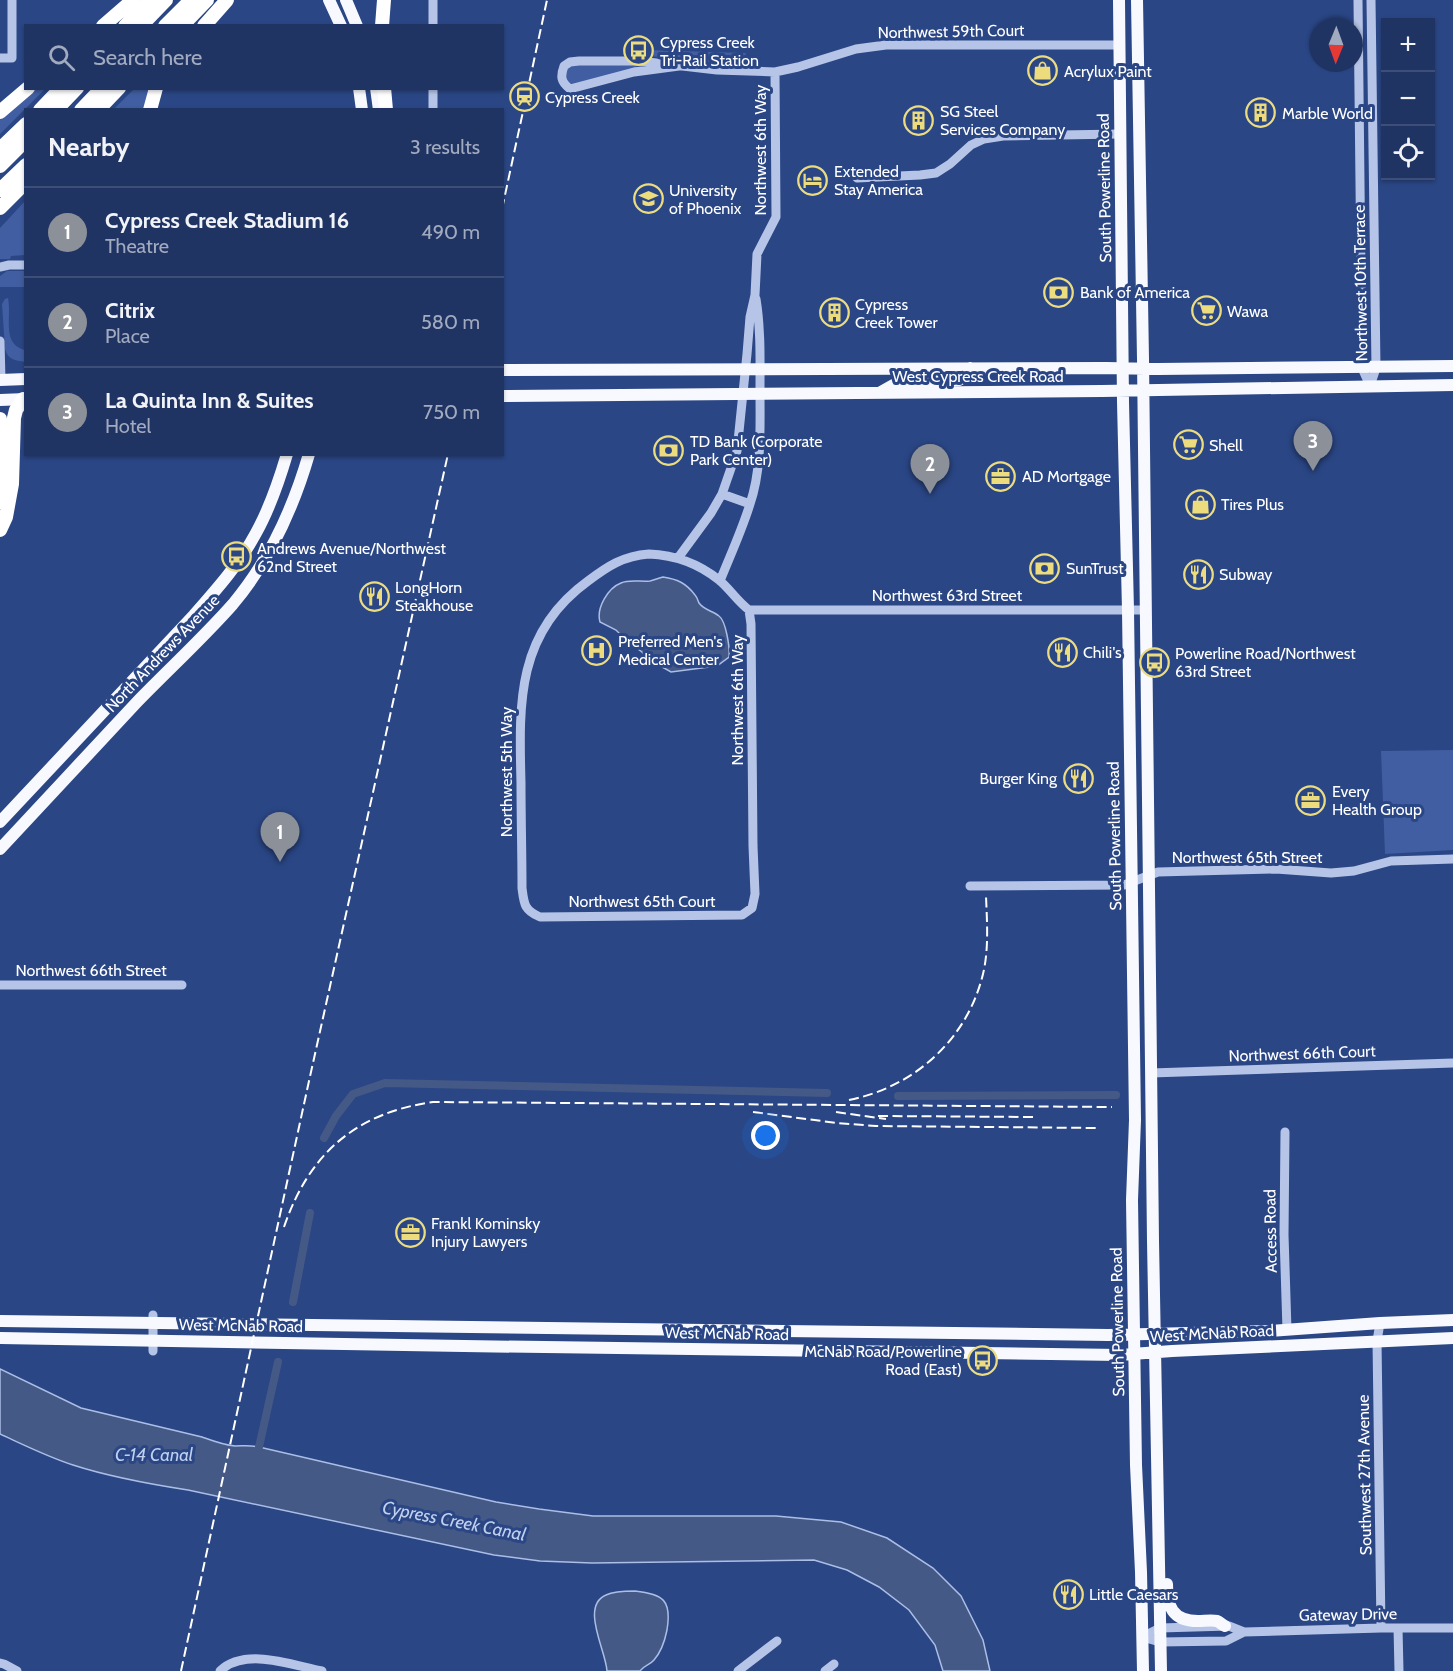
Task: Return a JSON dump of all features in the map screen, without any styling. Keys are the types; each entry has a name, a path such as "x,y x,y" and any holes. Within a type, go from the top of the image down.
{"highway":[{"path":"105,24 133,0"},
{"path":"126,24 150,0"},
{"path":"143,24 166,0"},
{"path":"167,24 190,0"},
{"path":"184,24 207,0"},
{"path":"206,24 227,0"},
{"path":"382,24 384,0"},
{"path":"0,112 26,90"},
{"path":"42,108 59,90"},
{"path":"58,108 75,90"},
{"path":"83,108 100,90"},
{"path":"100,108 117,90"},
{"path":"151,108 155,90"},
{"path":"384,90 386,108"},
{"path":"0,149 24,126"},
{"path":"0,166 24,142"},
{"path":"0,190 24,167"},
{"path":"0,208 24,184"},
{"path":"0,530 6,517 12,483 13,422 16,410 24,399"},
{"path":"0,419 3,483 0,507"}],"main road":[{"path":"329,0 340,24"},
{"path":"345,0 356,24"},
{"name":"South Powerline Road","path":"1119,0 1122,368 1128,610 1135,1120 1132,1193 1134,1354 1143,1671"},
{"name":"South Powerline Road","path":"1137,0 1161,1671"},
{"path":"1137,28 1127,41 1119,45 1138,65"},
{"path":"360,90 362,108"},
{"path":"376,90 379,108"},
{"path":"1120,161 1128,176 1139,188"},
{"name":"West Cypress Creek Road","path":"504,370 1453,366"},
{"path":"880,393 897,383 906,381 958,380 965,376 970,368"},
{"path":"0,395 0,380 24,379"},
{"name":"West Cypress Creek Road","path":"504,396 1453,385"},
{"path":"0,400 24,399"},
{"name":"North Andrews Avenue","path":"0,822 225,580 261,524 286,456"},
{"name":"North Andrews Avenue","path":"0,849 233,603 260,568 285,524 308,456"},
{"name":"West McNab Road","path":"0,1321 153,1319 319,1326 1155,1334 1453,1320"},
{"path":"319,1326 319,1343"},
{"name":"West McNab Road","path":"0,1338 154,1346 319,1343 1119,1355 1453,1338"},
{"path":"1158,1530 1166,1544 1167,1598 1173,1612 1190,1621 1217,1621 1225,1626"}],"street":[{"path":"0,58 12,58 12,0"},
{"path":"433,0 433,24"},
{"name":"Northwest 10th Terrace","path":"1358,0 1362,368 1370,386"},
{"name":"Northwest 10th Terrace","path":"1370,386 1376,368 1371,0"},
{"name":"Northwest 59th Court","path":"680,66 634,72 570,89 562,79 564,66 570,62 579,61 639,62 680,66 717,70 775,72 855,49 886,45 1119,45"},
{"name":"Northwest 6th Way","path":"678,558 722,494 736,451 750,317 755,296 757,254 776,217 775,72"},
{"path":"433,90 433,108"},
{"path":"857,178 936,173 971,146 993,137 1120,134"},
{"path":"1361,178 1374,178"},
{"path":"0,267 24,265"},
{"name":"Northwest 6th Way","path":"752,908 755,894 751,624 749,610 740,604 720,581 756,483 761,423 759,317 755,296"},
{"path":"0,341 0,380"},
{"path":"722,494 750,504"},
{"name":"Northwest 5th Way","path":"530,913 524,902 522,888 520,719 526,673 536,644 554,614 567,599 620,560 635,555 662,554 694,565 720,581"},
{"name":"Northwest 63rd Street","path":"749,610 1145,610"},
{"name":"Northwest 65th Street","path":"970,886 1124,885 1158,872 1276,869 1331,873 1354,871 1391,861 1453,859"},
{"name":"Northwest 65th Court","path":"530,913 540,917 742,915 752,908"},
{"name":"Northwest 66th Street","path":"0,985 182,985"},
{"name":"Northwest 66th Court","path":"1151,1073 1453,1063"},
{"name":"Access Road","path":"1285,1132 1284,1234 1287,1329"},
{"path":"153,1319 154,1346"},
{"name":"Southwest 27th Avenue","path":"1380,1323 1377,1341 1380,1628"},
{"name":"Gateway Drive","path":"1143,1637 1160,1628 1225,1626 1244,1632 1453,1628"},
{"path":"1398,1628 1399,1671"},
{"name":"Gateway Drive","path":"1143,1637 1160,1642 1226,1641 1244,1632"},
{"path":"738,1671 777,1641"},
{"path":"220,1671 227,1664 244,1659 263,1659 322,1671"},
{"path":"0,1664 17,1671"},
{"path":"825,1671 834,1664"}],"shaded area":[{"path":"648,50 746,53 743,68 730,68 693,60 648,56"},
{"path":"639,61 634,72 570,89 563,83 564,66"},
{"path":"32,90 44,90 0,134 0,116"},
{"path":"133,90 152,90 147,108 115,108"},
{"path":"24,202 24,255 0,259 0,228"},
{"path":"7,271 24,271 24,287 0,287 0,276"},
{"path":"8,298 10,336 18,347 24,350 24,362 15,360 6,353 2,304"},
{"path":"1453,750 1453,850 1385,854 1381,751"}],"water":[{"path":"663,577 677,580 685,585 701,605 717,614 724,623 729,657 717,666 671,672 646,658 616,630 600,622 601,605 616,586 628,581 650,581"},
{"name":"C-14 Canal","path":"0,1369 81,1408 202,1437 226,1445 259,1447 496,1502 593,1516 776,1516 841,1522 887,1538 933,1568 961,1596 983,1640 990,1671 943,1671 935,1645 909,1610 879,1587 847,1570 814,1560 592,1563 540,1561 494,1555 188,1490 130,1480 87,1469 54,1458 0,1434"},
{"path":"635,1591 653,1594 663,1600 666,1605 668,1620 664,1642 654,1660 640,1671 607,1671 596,1630 595,1609 606,1595"}],"waterway":[{"path":"324,1138 336,1116 353,1094 385,1083 827,1093"},
{"path":"898,1096 1116,1095"},
{"path":"293,1302 310,1213"},
{"path":"259,1447 278,1362"}],"railway":[{"path":"504,200 547,0"},
{"path":"181,1671 448,456"},
{"path":"849,1100 873,1094 916,1072 951,1039 964,1020 975,998 985,965 986,896"},
{"path":"284,1227 294,1201 307,1178 339,1141 358,1127 380,1116 433,1102 1112,1107"},
{"path":"753,1112 876,1126 1097,1128"},
{"path":"836,1112 886,1119"},
{"path":"878,1116 1037,1117"}],"place":[{"name":"Cypress Creek Tri-Rail Station","path":"639,51"},
{"name":"Acrylux Paint","path":"1043,71"},
{"name":"Cypress Creek","path":"524,97"},
{"name":"Marble World","path":"1261,113"},
{"name":"SG Steel Services Company","path":"919,120"},
{"name":"Extended Stay America","path":"813,180"},
{"name":"University of Phoenix","path":"648,199"},
{"name":"Bank of America","path":"1059,292"},
{"name":"Wawa","path":"1206,311"},
{"name":"Cypress Creek Tower","path":"834,313"},
{"name":"Shell","path":"1188,445"},
{"name":"TD Bank (Corporate Park Center)","path":"669,450"},
{"name":"La Quinta Inn & Suites","path":"1313,471"},
{"name":"AD Mortgage","path":"1001,476"},
{"name":"Citrix","path":"930,494"},
{"name":"Tires Plus","path":"1200,504"},
{"name":"Andrews Avenue/Northwest 62nd Street","path":"236,557"},
{"name":"SunTrust","path":"1045,568"},
{"name":"Subway","path":"1198,574"},
{"name":"LongHorn Steakhouse","path":"374,596"},
{"name":"Preferred Men's Medical Center","path":"597,650"},
{"name":"Chili's","path":"1062,652"},
{"name":"Powerline Road/Northwest 63rd Street","path":"1154,662"},
{"name":"Burger King","path":"1078,778"},
{"name":"Every Health Group","path":"1311,800"},
{"name":"Cypress Creek Stadium 16","path":"280,862"},
{"name":"Frankl Kominsky Injury Lawyers","path":"410,1232"},
{"name":"McNab Road/Powerline Road (East)","path":"983,1360"},
{"name":"Little Caesars","path":"1068,1594"}],"water label":[{"name":"Cypress Creek Canal","path":"454,1521"}]}
